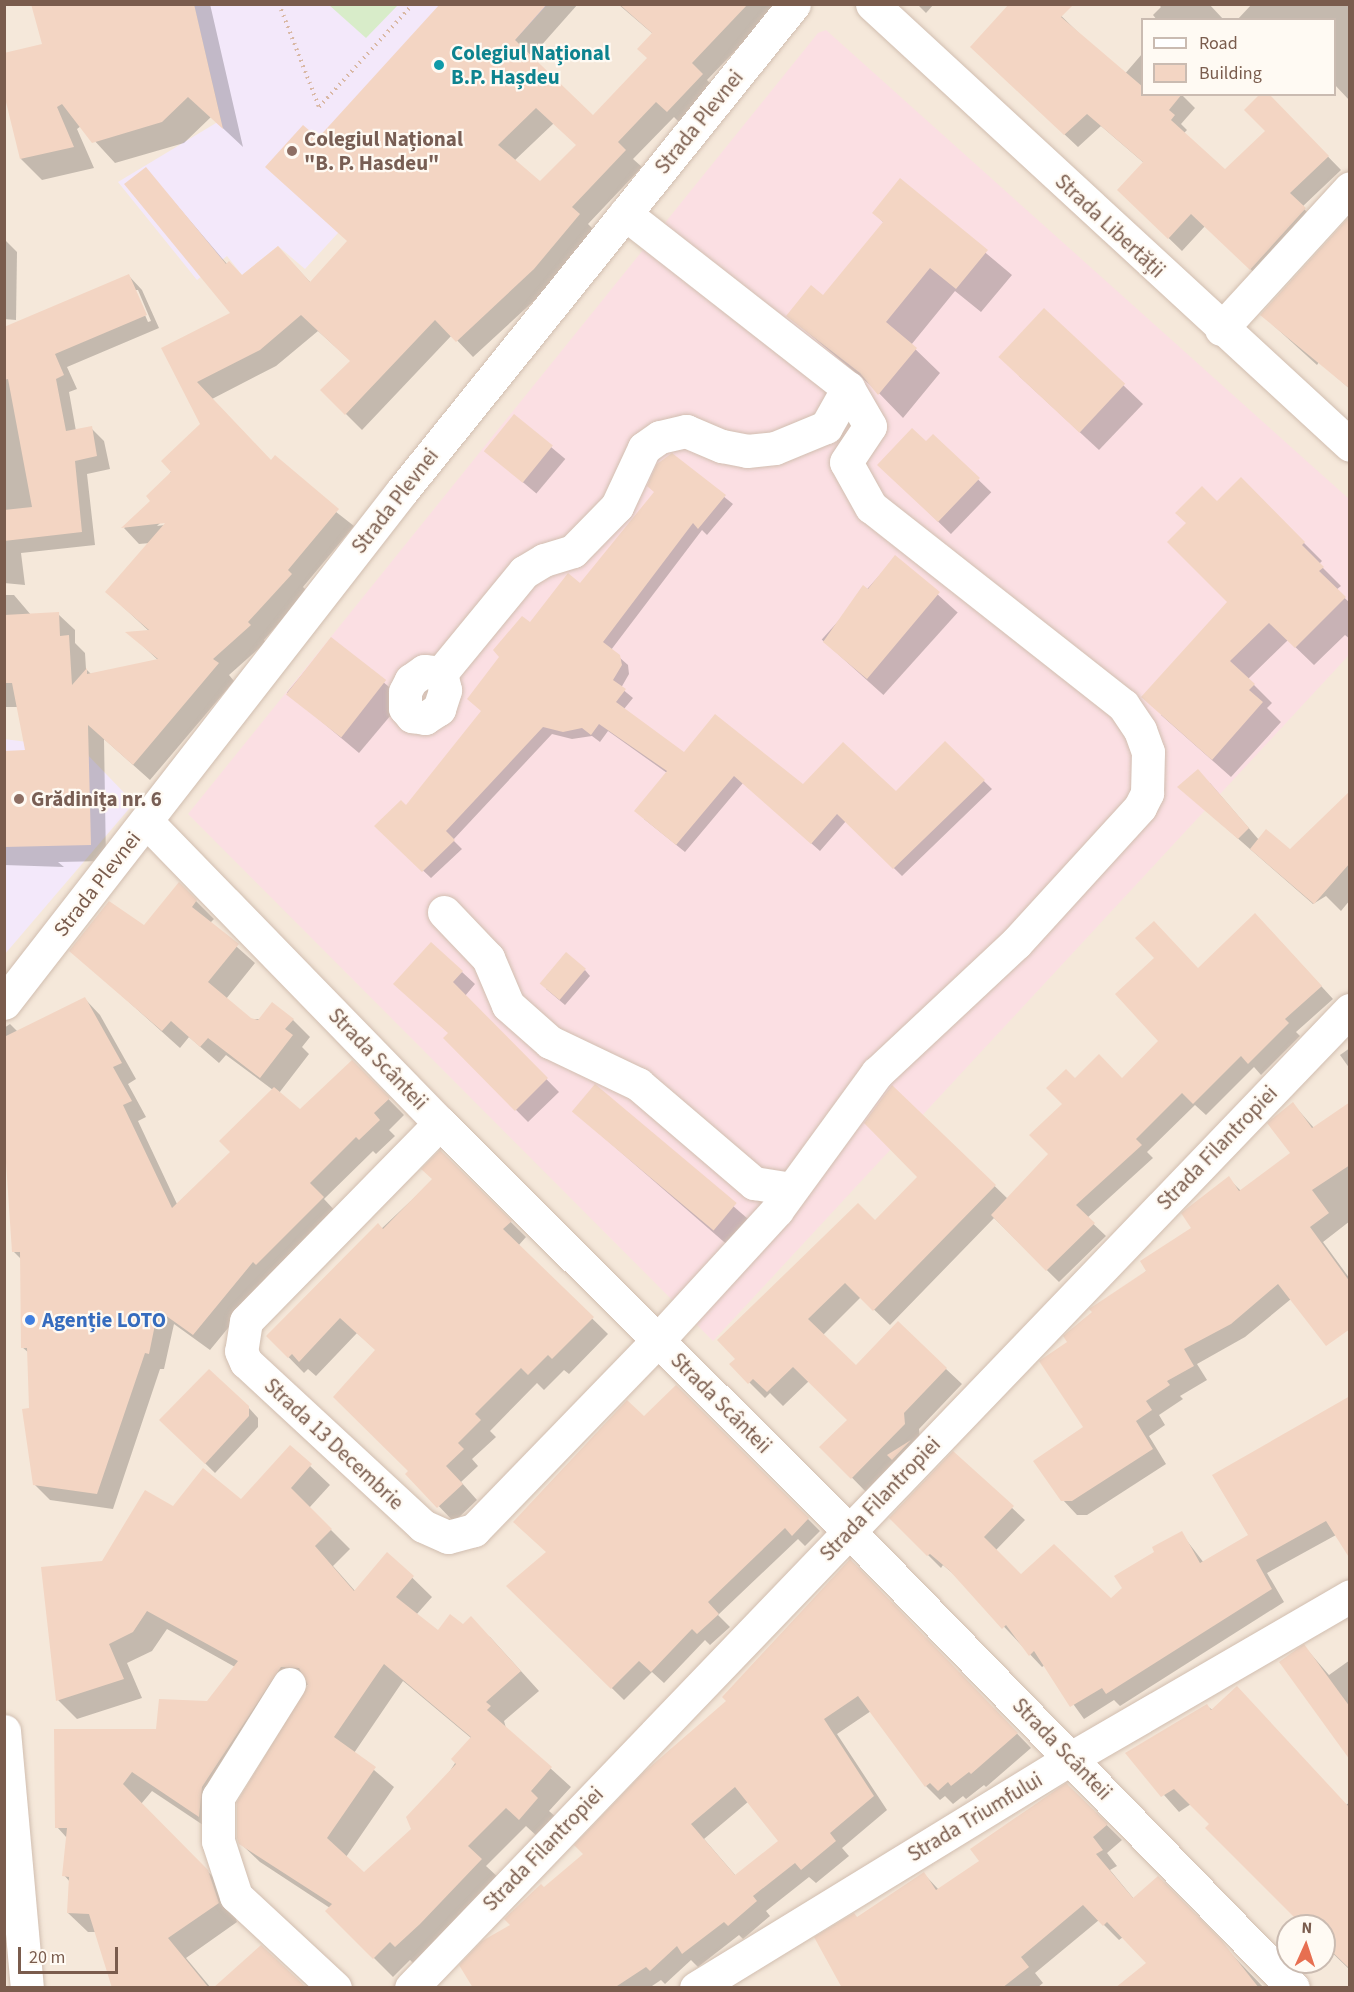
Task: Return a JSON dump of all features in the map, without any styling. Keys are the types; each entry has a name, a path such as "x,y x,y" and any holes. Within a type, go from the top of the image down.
{"street":[{"name":"Strada Plevnei","path":"4,1003 402,491 794,4"},
{"name":"Strada Libertății","path":"872,4 1221,329 1350,445"},
{"path":"1221,329 1350,188"},
{"path":"625,214 848,388 870,426 846,462"},
{"path":"441,673 524,572 544,560 573,551 616,506 644,448 660,438 686,431 722,446 747,451 775,448 826,427 848,388"},
{"name":"Strada 13 Decembrie","path":"441,1123 246,1321 241,1351 246,1362 423,1526 442,1536 459,1537 474,1530 658,1340 792,1189 878,1073 1016,943 1140,807 1149,777 1148,752 1140,730 1123,705 871,507 826,427"},
{"name":"Strada Scânteii","path":"146,821 441,1123 849,1531 1293,1988"},
{"path":"444,912 488,958 508,1005 541,1034 638,1084 754,1183 792,1189"},
{"name":"Strada Filantropiei","path":"411,1988 1350,1010"},
{"path":"754,1183 756,1232"},
{"name":"Strada Triumfului","path":"696,1988 1071,1758 1350,1596"},
{"path":"289,1684 218,1797 218,1841 236,1896 335,1988"},
{"path":"4,1731 27,1988"}],"path":[{"path":"279,4 319,107 413,4"}],"shaded area":[{"path":"5,5 1349,5 1349,1987 5,1987"},
{"name":"Colegiul Național \"B. P. Hasdeu\"","path":"194,5 547,5 305,269 278,246 242,275 227,256 197,280 118,182 221,120"},
{"path":"826,30 1349,499 1349,655 713,1341 188,814 818,33"},
{"path":"4,739 82,749 134,803 5,954"}],"green space":[{"path":"329,5 398,5 366,38"}],"building":[{"path":"31,4 194,4 223,129 188,97 162,122 92,143 62,104 57,107 74,147 20,159 4,94 4,53 42,44"},
{"path":"440,4 547,4 515,40 593,115 647,58 637,49 652,33 619,4 748,4 692,63 703,74 667,112 656,102 618,142 626,150 572,207 580,214 534,269 456,342 435,320 345,415 320,390 350,361 301,315 260,350 197,382 271,460 275,455 339,509 288,570 292,574 248,622 251,625 213,659 219,663 133,765 88,725 91,845 4,847 4,751 25,750 12,683 4,683 4,615 59,612 60,636 69,635 72,685 87,668 87,674 158,659 125,632 149,630 105,592 165,523 121,528 150,501 146,496 171,472 161,461 200,424 161,348 230,313 124,184 146,167 226,264 229,261 242,275 278,246 310,282 347,241 265,167 303,125 318,138","holes":["536,108 576,145 540,181 498,145"]},
{"path":"1009,4 1074,4 1061,17 1141,85 1141,96 1180,96 1169,110 1175,115 1171,120 1225,169 1265,131 1244,110 1258,96 1271,96 1329,156 1290,193 1306,208 1250,270 1191,214 1168,239 1117,190 1143,162 1087,114 1064,135 970,47"},
{"path":"900,178 988,250 956,289 930,268 886,322 917,348 878,395 860,373 786,316 811,285 823,295 883,222 872,213"},
{"path":"1350,216 1350,389 1260,315"},
{"path":"129,274 147,315 55,354 64,375 56,379 66,431 92,426 97,456 75,461 82,532 4,541 4,510 32,507 8,379 4,380 4,327"},
{"path":"1044,308 1125,384 1079,433 998,357"},
{"path":"514,414 553,445 523,483 484,451"},
{"path":"912,428 926,441 933,434 980,478 938,522 877,465"},
{"path":"672,453 726,495 698,529 693,523 603,642 620,655 622,665 613,680 626,689 616,702 684,752 715,714 803,784 843,742 896,791 945,741 985,780 893,869 837,814 811,844 734,776 676,845 634,811 667,771 599,724 591,735 582,728 563,732 543,727 446,831 455,840 422,872 374,826 401,800 406,805 481,711 467,699 499,657 493,650 522,616 530,622 568,573 580,583 654,492 647,486 657,464"},
{"path":"1241,477 1305,542 1302,545 1324,567 1319,571 1346,597 1295,648 1269,623 1230,661 1255,684 1249,690 1263,702 1212,760 1141,697 1227,602 1167,542 1186,523 1175,513 1202,486 1217,501"},
{"path":"895,555 940,592 867,679 823,642 863,585 868,589"},
{"path":"331,637 386,680 341,738 286,695"},
{"path":"1198,769 1249,828 1238,839 1177,787"},
{"path":"1350,791 1350,863 1314,904 1250,849 1266,829 1290,849"},
{"path":"179,882 197,900 192,907 239,944 208,982 251,1018 258,1020 272,1002 294,1019 285,1029 293,1035 260,1078 208,1038 200,1047 171,1021 162,1031 69,951 109,901 144,925"},
{"path":"1255,913 1322,986 1285,1019 1289,1023 1248,1064 1241,1056 1193,1104 1182,1093 1136,1139 1142,1145 1076,1205 1095,1223 1046,1271 991,1215 1048,1154 1029,1135 1062,1104 1046,1088 1066,1069 1075,1078 1099,1054 1122,1078 1158,1041 1115,994 1154,958 1135,938 1154,921 1198,968"},
{"path":"431,942 463,971 453,982 548,1078 515,1111 443,1038 448,1033 393,984"},
{"path":"566,952 586,969 560,1000 540,983"},
{"path":"85,997 122,1063 113,1067 132,1101 123,1105 172,1208 230,1152 219,1141 274,1087 300,1109 352,1060 390,1098 374,1113 380,1120 359,1140 356,1137 310,1183 324,1197 256,1265 253,1262 193,1335 158,1310 149,1354 145,1353 97,1494 33,1485 22,1409 29,1408 27,1348 21,1348 20,1252 12,1252 4,1133 4,1037"},
{"path":"595,1084 737,1203 714,1230 572,1112"},
{"path":"892,1085 996,1185 873,1311 845,1283 808,1319 856,1365 898,1321 947,1368 904,1413 905,1424 851,1479 819,1447 847,1420 793,1367 767,1392 753,1379 748,1384 729,1364 735,1359 717,1340 858,1203 875,1220 917,1177 864,1123"},
{"path":"1293,1102 1312,1128 1350,1102 1350,1165 1312,1190 1329,1213 1310,1227 1350,1282 1350,1329 1326,1346 1278,1284 1231,1324 1184,1349 1194,1366 1167,1381 1170,1385 1146,1401 1152,1410 1136,1421 1153,1449 1072,1501 1061,1501 1033,1461 1083,1427 1039,1361 1067,1342 1063,1336 1092,1312 1089,1309 1146,1271 1140,1261 1191,1228 1181,1213 1229,1176 1239,1191 1290,1153 1267,1123"},
{"path":"440,1150 512,1221 503,1229 594,1317 552,1359 548,1355 528,1375 521,1368 475,1414 481,1420 458,1443 464,1449 446,1466 463,1484 437,1508 405,1474 408,1471 333,1397 375,1350 340,1318 299,1362 292,1354 288,1358 266,1336 378,1223 383,1229 432,1179 421,1169"},
{"path":"209,1369 249,1406 249,1416 205,1464 159,1420"},
{"path":"676,1385 809,1518 792,1536 785,1528 708,1602 719,1614 697,1634 692,1629 651,1672 639,1661 611,1689 506,1586 546,1552 513,1522 627,1400 644,1416"},
{"path":"1350,1396 1350,1559 1326,1521 1256,1560 1272,1589 1106,1694 1102,1688 1070,1707 1034,1651 1029,1656 1006,1625 1002,1629 949,1570 930,1554 927,1556 889,1518 953,1451 1014,1506 984,1537 1021,1574 1054,1544 1111,1598 1122,1588 1114,1576 1154,1552 1152,1547 1182,1531 1200,1563 1248,1535 1212,1475"},
{"path":"911,1440 892,1460 887,1455"},
{"path":"290,1445 312,1464 291,1488 332,1529 315,1546 354,1591 387,1552 414,1576 396,1597 438,1630 450,1614 463,1624 471,1616 521,1671 486,1702 491,1706 487,1710 552,1767 531,1791 538,1798 519,1820 506,1808 468,1846 482,1859 395,1947 390,1942 373,1959 325,1911 332,1904 239,1844 237,1838 237,1802 308,1685 299,1668 281,1667 202,1787 199,1817 132,1772 123,1784 208,1870 219,1903 168,1938 209,1988 112,1988 89,1914 67,1913 69,1877 62,1876 67,1828 55,1828 54,1729 156,1729 159,1699 207,1701 238,1661 147,1611 133,1632 109,1644 124,1679 56,1701 41,1567 102,1561 145,1490 173,1506 203,1468 241,1499","holes":["384,1664 471,1737 451,1759 456,1764 406,1817 411,1829 364,1872 327,1838 376,1767 334,1737"]},
{"path":"850,1559 1018,1733 971,1774 969,1772 951,1786 948,1782 938,1791 930,1783 925,1787 858,1696 824,1719 874,1796 830,1833 836,1841 801,1870 795,1863 753,1896 757,1901 728,1926 724,1922 682,1954 677,1946 650,1971 646,1967 614,1988 473,1988 459,1965 482,1941 510,1925 504,1919 541,1884 544,1887 583,1854 574,1845 643,1773 726,1701 722,1697","holes":["735,1787 778,1841 735,1875 691,1824"]},
{"path":"1304,1644 1350,1707 1350,1760 1279,1662"},
{"path":"1237,1686 1350,1808 1350,1969 1336,1956 1336,1914 1291,1914 1205,1828 1209,1824 1174,1789 1161,1797 1125,1753 1207,1704 1211,1710"},
{"path":"1066,1783 1108,1824 1093,1837 1103,1850 1096,1854 1133,1898 1158,1876 1222,1941 1259,1988 1115,1988 1146,1963 1107,1922 1103,1926 1083,1905 1021,1957 1029,1967 1002,1988 842,1988 814,1937 854,1913 857,1917 924,1872 936,1890 979,1861 970,1849"},
{"path":"261,1945 307,1988 213,1988"}],"place":[{"name":"Colegiul Național B.P. Hașdeu","path":"439,65"},
{"name":"Colegiul Național \"B. P. Hasdeu\"","path":"292,151"},
{"name":"Grădinița nr. 6","path":"19,799"},
{"name":"Agenție LOTO","path":"30,1320"}]}
